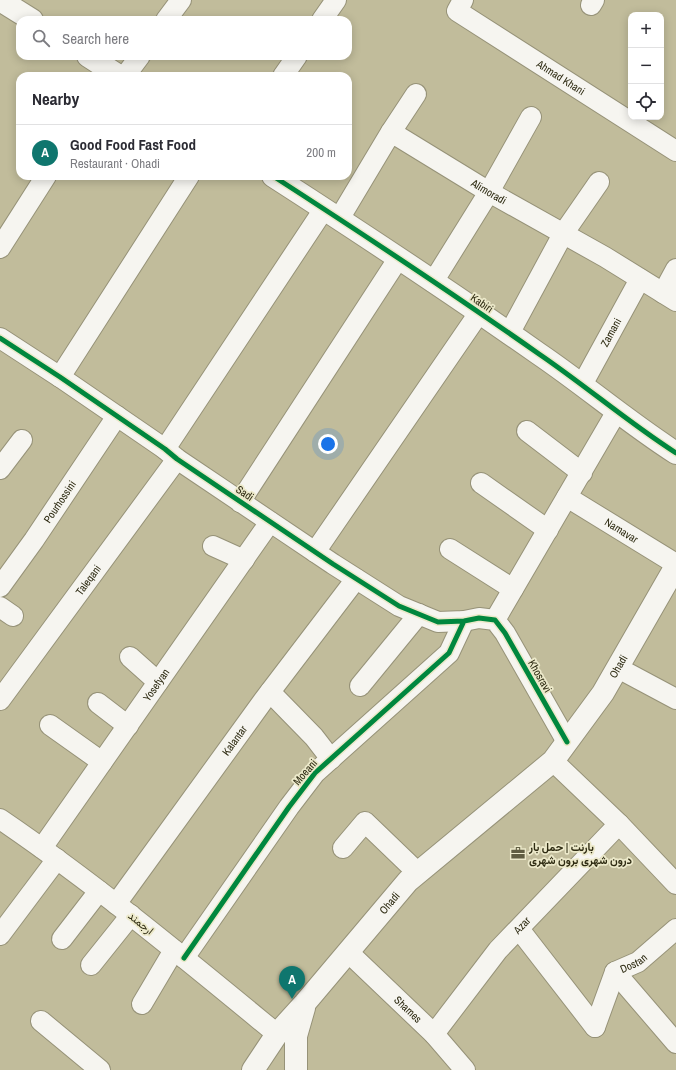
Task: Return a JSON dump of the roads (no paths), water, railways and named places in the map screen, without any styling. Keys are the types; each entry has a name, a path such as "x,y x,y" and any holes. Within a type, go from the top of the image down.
{"main road":[{"path":"94,60 112,72"},
{"name":"Kabiri","path":"279,180 479,313 582,385 650,437 676,453"},
{"name":"Ohadi","path":"253,1070 277,1034 408,881 553,761 603,694 676,565"},
{"path":"296,1070 296,1036 305,1003"}],"street":[{"path":"169,16 181,0"},
{"path":"325,16 336,0"},
{"name":"Ahmad Khani","path":"463,0 457,11 676,151"},
{"path":"121,72 135,60"},
{"path":"286,72 294,60"},
{"path":"331,214 391,132 416,94"},
{"path":"433,282 489,192 531,117"},
{"name":"Alimoradi","path":"391,132 489,192 670,297"},
{"path":"0,248 43,180"},
{"path":"60,377 186,180"},
{"path":"509,334 563,234 599,182"},
{"name":"Taleqani","path":"0,700 171,454 331,214"},
{"path":"240,502 398,259"},
{"path":"670,297 676,269"},
{"name":"Zamani","path":"582,385 640,279"},
{"path":"315,552 479,313"},
{"name":"Sadi","path":"0,338 60,377 240,502 399,606 438,622 464,621 479,618 495,620"},
{"path":"495,620 617,411"},
{"name":"Pourhossini","path":"0,587 34,540 117,416"},
{"path":"528,431 582,473"},
{"path":"0,469 22,440"},
{"path":"481,482 548,530"},
{"name":"Namavar","path":"567,497 676,565"},
{"name":"Yosefyan","path":"0,935 50,853 102,762 270,522"},
{"path":"213,546 244,560"},
{"path":"450,549 513,589"},
{"name":"Kalantar","path":"91,965 124,909 270,692 356,579"},
{"path":"360,686 419,614"},
{"name":"Khosravi","path":"495,620 505,634 567,742"},
{"name":"Moeani","path":"142,1004 315,773 449,653 464,621"},
{"path":"130,657 158,682"},
{"path":"618,668 676,699"},
{"path":"270,692 314,737 331,759"},
{"path":"98,703 128,726"},
{"path":"50,725 102,762"},
{"path":"553,761 619,824 676,884"},
{"name":"ارجمند","path":"0,819 50,853 124,909 277,1034"},
{"path":"344,848 365,822 418,873"},
{"name":"Azar","path":"434,1034 498,950 619,824"},
{"path":"62,939 99,891"},
{"name":"Dostan","path":"519,929 595,1026 615,972 638,962 676,929"},
{"name":"Shames","path":"348,952 434,1034 466,1070"},
{"path":"615,972 676,1043"},
{"path":"41,1021 100,1070"}],"place":[{"name":"بارنت | حمل بار درون شهری برون شهری","path":"518,853"},
{"name":"Good Food Fast Food","path":"292,999"}]}
